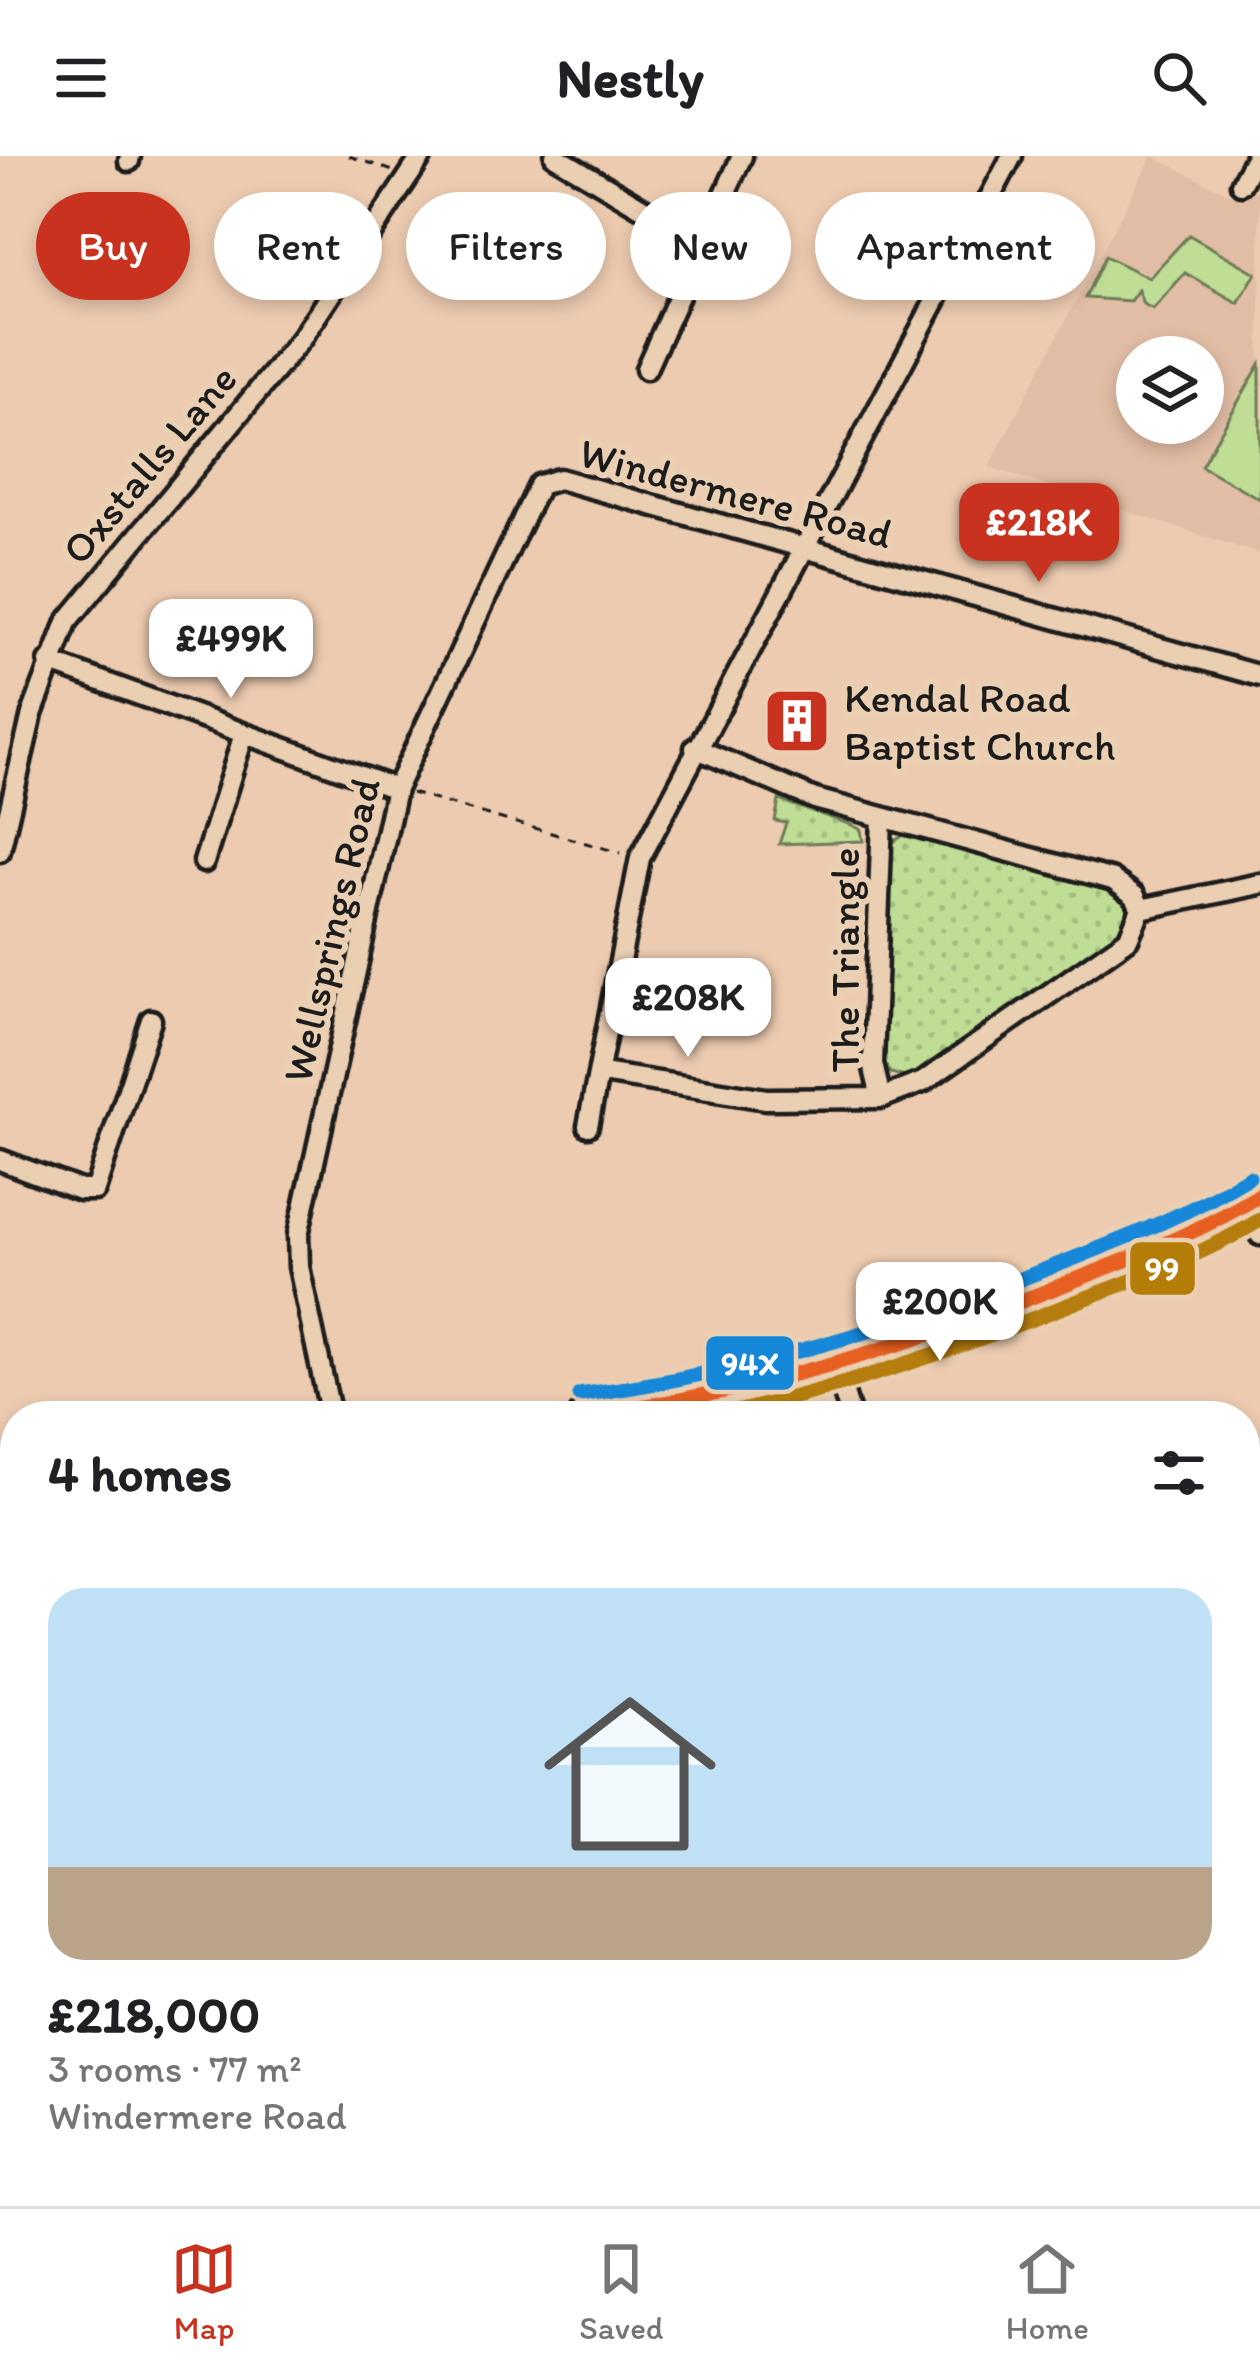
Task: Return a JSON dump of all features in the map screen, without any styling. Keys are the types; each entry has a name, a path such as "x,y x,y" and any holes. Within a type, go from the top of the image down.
{"main road":[{"path":"762,1401 836,1368 1123,1262 1252,1200"}],"street":[{"name":"Oxstalls Lane","path":"0,851 49,662 93,584 302,339 422,156"},
{"path":"555,156 630,200"},
{"path":"726,192 742,156"},
{"path":"587,1126 602,1073 640,859 1012,156"},
{"path":"646,369 643,346 671,300"},
{"name":"Windermere Road","path":"539,484 559,479 1260,676"},
{"name":"Wellsprings Road","path":"328,1401 299,1267 298,1235 396,789 539,484"},
{"path":"49,662 396,789"},
{"path":"204,862 244,734"},
{"path":"695,748 815,799 882,817"},
{"name":"The Triangle","path":"602,1073 766,1099 881,1098 923,1082 1128,939 1142,909 1135,896 1113,880 882,817 873,1064 881,1098"},
{"path":"1142,909 1260,884"},
{"path":"95,1190 154,1047 151,1020"},
{"path":"0,1160 80,1190 95,1190 114,1202"},
{"path":"1252,1200 1260,1235"},
{"path":"836,1368 846,1401"}],"path":[{"path":"349,156 395,172"},
{"path":"396,789 640,859"}],"shaded area":[{"path":"1152,156 1242,200 1260,188 1260,554 989,467 1077,300 1095,300 1095,265"}],"green space":[{"path":"1189,235 1256,273 1238,303 1185,273 1153,309 1143,304 1138,290 1130,301 1095,299 1095,277 1105,256 1149,278"},
{"path":"1260,364 1260,499 1201,466 1214,444 1224,444 1224,426"},
{"path":"779,800 852,825 861,830 863,841 779,844 786,823 775,821"},
{"path":"908,832 1113,887 1127,897 1131,910 1120,936 913,1079 890,1073 879,1054 889,845"}],"transit line":[{"name":"94X","path":"579,1395 702,1374 881,1327 1131,1236 1249,1177"},
{"path":"674,1401 825,1366 1001,1308 1137,1256 1260,1195"},
{"name":"99","path":"778,1401 988,1335 1170,1265 1260,1220"}],"place":[{"name":"Kendal Road Baptist Church","path":"797,721"}]}
